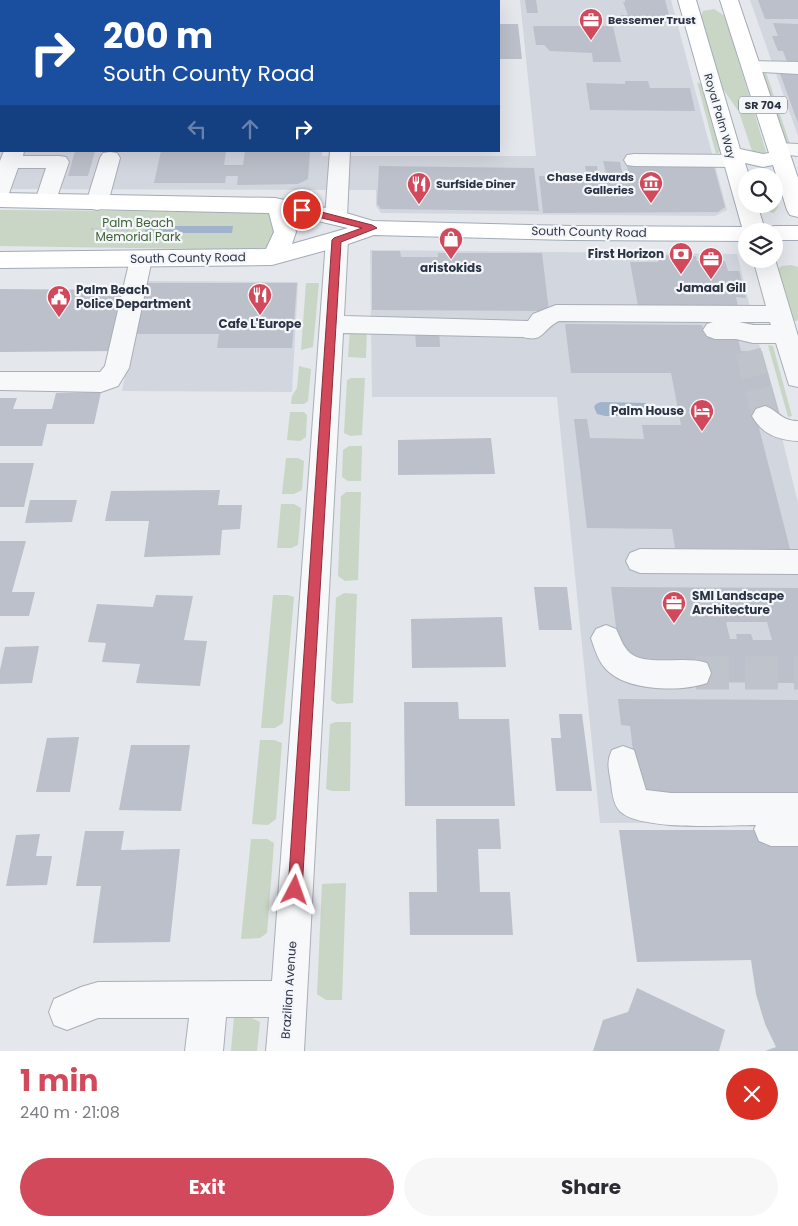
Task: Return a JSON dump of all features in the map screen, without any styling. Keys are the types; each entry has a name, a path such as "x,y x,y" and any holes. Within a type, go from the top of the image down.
{"main road":[{"name":"Royal Palm Way","path":"709,2 751,68 785,152 798,210"},
{"name":"Royal Palm Way","path":"709,2 732,157 752,223"},
{"path":"732,157 763,161 785,152"},
{"path":"0,200 284,206 336,229"},
{"path":"272,257 280,247 285,236 285,225 282,215 275,206"},
{"name":"South County Road","path":"0,260 272,257 336,229 738,234"},
{"path":"783,233 798,233"}],"street":[{"path":"751,68 798,68"},
{"name":"Brazilian Avenue","path":"285,1051 331,324 340,152"},
{"path":"0,191 13,156 59,162 46,201"},
{"path":"634,160 732,157"},
{"path":"97,203 110,158"},
{"path":"0,381 101,383 109,380 117,368 142,259"},
{"path":"767,268 787,327 798,378"},
{"path":"331,324 390,327 522,328 533,331 541,320 556,314 787,327"},
{"path":"704,330 736,330 751,343 787,327"},
{"path":"765,416 774,426 780,429 798,432"},
{"path":"640,562 798,562"},
{"path":"606,638 609,652 626,668 649,673 696,673"},
{"path":"623,761 630,799 642,806 671,809 798,809"},
{"path":"204,1051 210,999"},
{"path":"67,1012 81,1004 98,1000 288,999"}],"path":[{"path":"127,238 131,222"},
{"path":"91,229 129,230"}],"shaded area":[{"path":"520,0 671,0 727,210 715,216 381,213 376,206 376,190 0,189 0,152 322,152 322,156 536,156"},
{"path":"750,0 798,0 798,136"},
{"path":"370,250 737,254 738,268 740,268 798,503 798,822 600,823 557,397 372,397"},
{"path":"144,281 298,282 292,392 122,391"}],"green space":[{"path":"714,9 725,16 767,155 753,154 739,112 723,89 701,16 703,11"},
{"path":"766,72 790,144 786,142 763,73"},
{"path":"697,82 701,84 720,152 716,154"},
{"name":"Palm Beach Memorial Park","path":"0,210 260,212 272,214 275,227 267,248 262,250 0,246"},
{"path":"783,266 798,267 798,321 789,320 776,270 783,268"},
{"path":"306,283 319,283 313,347 301,350"},
{"path":"367,328 366,358 348,357 350,329"},
{"path":"768,345 773,346 792,416 788,417"},
{"path":"299,366 311,369 308,401 304,404 291,404 292,396 297,388"},
{"path":"351,378 365,378 362,435 350,436 344,433 347,380"},
{"path":"290,412 304,412 307,415 306,437 300,441 287,440"},
{"path":"349,446 362,446 361,481 348,481 342,477 343,450"},
{"path":"286,458 298,458 304,461 302,490 294,494 282,494"},
{"path":"346,492 361,492 358,580 345,581 338,576 341,496"},
{"path":"281,504 294,504 301,508 298,545 291,548 277,548"},
{"path":"344,593 357,594 353,703 337,704 331,700 336,598"},
{"path":"273,595 294,597 283,723 275,728 261,728"},
{"path":"351,722 350,791 326,789 330,724"},
{"path":"260,740 274,740 282,743 276,819 268,825 252,824"},
{"path":"251,839 267,839 274,843 267,933 260,938 241,939"},
{"path":"346,883 342,1000 326,1000 317,994 322,884"},
{"path":"234,1017 250,1017 260,1022 257,1051 231,1051"}],"water":[{"path":"146,226 233,226 232,233 145,233"},
{"path":"601,402 646,403 649,416 605,416 597,414 594,407"}],"building":[{"path":"525,0 536,0 538,13 527,13"},
{"path":"625,0 665,0 671,23 623,23 621,15 628,15 623,2"},
{"path":"758,0 798,0 798,19 765,19"},
{"path":"773,23 798,24 798,64 788,64 783,51 778,51 772,36 778,36"},
{"path":"500,24 518,24 522,59 500,59"},
{"path":"533,26 613,26 621,62 593,62 592,53 550,51 544,45 536,45"},
{"path":"779,71 798,71 798,123"},
{"path":"625,81 648,81 650,88 690,88 695,111 590,110 586,83 625,84"},
{"path":"75,152 95,152 88,176 68,176"},
{"path":"161,152 226,152 224,165 243,165 245,152 310,152 308,179 298,184 237,185 238,176 226,176 225,183 154,183"},
{"path":"603,161 620,162 624,181 630,181 626,162 713,163 725,207 718,212 543,213 539,176 587,177 585,166 597,166 598,177 607,177"},
{"path":"379,166 534,168 539,211 381,209 377,204"},
{"path":"372,251 400,251 401,257 438,257 438,253 542,253 549,311 372,310"},
{"path":"657,255 696,256 697,261 725,261 728,271 739,271 746,298 736,297 738,306 638,306 630,262 658,262"},
{"path":"146,283 297,283 292,348 217,348 219,334 135,334"},
{"path":"0,289 129,290 117,351 0,352"},
{"name":"Palm House","path":"565,324 702,325 705,335 737,335 741,351 762,351 780,415 756,416 790,549 675,548 672,529 587,528 574,419 587,419 590,438 644,439 642,425 681,425 671,373 571,373"},
{"path":"439,328 440,347 416,347 415,329"},
{"path":"101,392 94,424 47,424 42,446 0,446 0,398 17,398 13,409 52,409 56,393"},
{"path":"491,438 495,474 398,475 398,440"},
{"path":"0,463 34,463 24,507 0,507"},
{"path":"220,490 218,505 242,505 240,529 222,530 220,555 144,557 149,521 105,521 111,491"},
{"path":"30,500 77,500 72,522 25,523"},
{"path":"0,541 26,541 12,592 35,592 29,616 0,616"},
{"path":"534,587 567,587 572,630 539,630"},
{"path":"611,587 798,588 798,683 698,682 620,660","holes":["726,622 767,622 772,640 753,640 751,634 736,634 737,639 730,639"]},
{"path":"156,595 193,596 184,640 207,641 200,686 136,683 140,664 102,662 106,643 88,642 97,604 153,607"},
{"path":"502,617 506,667 412,668 411,619"},
{"path":"39,646 32,683 0,684 0,670 5,647"},
{"path":"618,699 798,700 798,801 639,800 630,726 621,725"},
{"path":"404,702 458,702 459,719 509,719 515,806 405,806"},
{"path":"559,714 582,714 592,791 556,791 551,738 561,738"},
{"path":"79,737 70,792 36,792 47,738"},
{"path":"131,745 190,745 181,811 119,810"},
{"path":"436,819 499,819 501,849 478,849 480,892 510,892 513,935 410,935 409,892 437,892"},
{"path":"619,830 754,830 755,832 798,833 798,1051 765,1051 776,1047 765,1024 756,994 751,960 637,962"},
{"path":"85,831 124,831 121,850 180,849 170,942 93,943 101,886 76,886"},
{"path":"40,834 36,856 52,856 47,885 6,886 16,835"},
{"path":"637,988 725,1030 719,1051 593,1051 603,1020 628,1012"}],"tunnel":[{"path":"748,351 765,416"},
{"path":"696,673 798,673"}],"place":[{"name":"Bessemer Trust","path":"591,41"},
{"name":"Chase Edwards Galleries","path":"651,204"},
{"name":"SurfSide Diner","path":"419,205"},
{"name":"aristokids","path":"451,260"},
{"name":"First Horizon","path":"681,275"},
{"name":"Jamaal Gill","path":"711,280"},
{"name":"Cafe L'Europe","path":"260,316"},
{"name":"Palm Beach Police Department","path":"59,318"},
{"name":"Palm House","path":"702,432"},
{"name":"SMI Landscape Architecture","path":"674,624"}],"route":[{"path":"295,890 337,240 372,228 336,217 302,210"}]}
